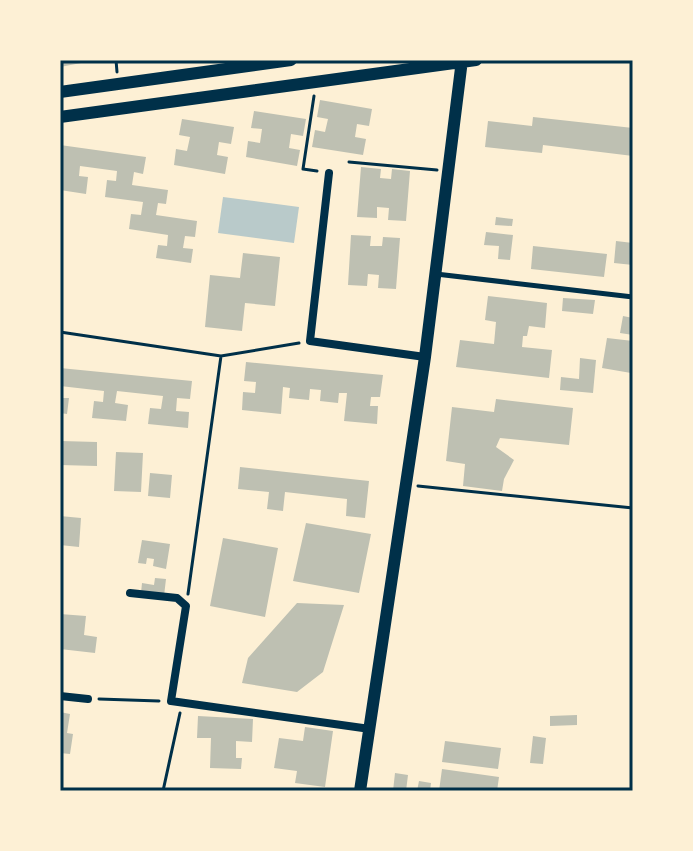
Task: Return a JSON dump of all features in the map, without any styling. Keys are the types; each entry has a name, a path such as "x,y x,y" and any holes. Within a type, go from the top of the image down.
{"street":[{"path":"60,92 291,60"},
{"path":"60,117 476,60"},
{"path":"360,791 425,357 462,61"},
{"path":"329,173 310,341 425,357"},
{"path":"130,593 177,598 186,606 171,701 370,729"},
{"path":"60,696 88,699"}],"lane":[{"path":"436,274 633,297"}],"path":[{"path":"316,82 303,169 329,173"},
{"path":"349,162 448,171"},
{"path":"60,332 221,356 310,341"},
{"path":"186,606 221,356"},
{"path":"406,485 633,508"},
{"path":"88,699 171,701"},
{"path":"163,791 182,703"}],"shaded area":[{"path":"223,197 299,207 294,243 218,233"}],"building":[{"path":"60,60 81,60 81,63 60,67"},
{"path":"320,100 372,109 369,126 357,124 355,137 366,139 363,155 312,147 315,130 325,132 328,119 317,117"},
{"path":"254,111 306,119 303,136 291,134 289,148 300,150 297,166 246,157 248,141 260,143 262,129 251,128"},
{"path":"533,117 633,128 633,156 543,145 542,153 485,147 488,121 532,126"},
{"path":"182,119 234,127 231,144 219,142 217,155 228,157 225,174 174,165 176,149 187,151 190,137 179,135"},
{"path":"60,145 146,157 143,174 134,172 132,185 168,190 166,204 158,203 156,215 197,221 195,237 185,236 183,248 193,249 191,263 156,258 158,245 167,246 168,235 129,229 131,214 141,215 143,202 105,197 107,180 116,181 117,171 80,166 79,176 88,177 86,194 60,190"},
{"path":"361,167 381,169 380,178 391,179 392,169 410,171 406,221 388,220 389,208 377,207 377,218 357,217"},
{"path":"496,217 513,219 512,226 495,225"},
{"path":"486,232 513,235 510,260 498,259 499,246 484,245"},
{"path":"351,235 371,236 370,246 382,246 383,237 400,238 396,289 378,288 379,275 368,274 367,286 348,285"},
{"path":"616,241 633,243 633,265 614,263"},
{"path":"533,246 607,254 604,277 531,269"},
{"path":"243,253 280,257 275,306 245,303 242,331 205,327 210,275 240,278"},
{"path":"488,296 547,303 545,328 529,326 527,336 523,336 522,347 552,350 549,378 456,367 460,340 494,344 496,322 485,320"},
{"path":"563,298 595,300 593,314 562,311"},
{"path":"623,316 633,318 633,335 620,333"},
{"path":"607,338 633,341 631,373 602,368"},
{"path":"580,358 596,360 593,393 560,390 561,377 579,379"},
{"path":"246,362 383,375 380,397 371,397 370,406 378,406 377,424 344,421 347,393 339,393 338,403 320,401 321,390 310,389 309,400 289,398 290,388 283,387 281,414 242,410 243,392 255,393 256,382 244,381"},
{"path":"60,368 192,381 190,399 177,398 176,411 189,412 188,428 148,424 150,408 161,409 163,396 117,391 115,403 128,405 126,421 92,418 94,401 103,402 104,391 60,386"},
{"path":"60,398 69,398 67,414 60,413"},
{"path":"496,399 573,408 569,445 500,438 496,447 514,460 504,479 502,491 463,486 465,464 446,461 452,407 494,412"},
{"path":"61,441 97,442 97,466 60,465"},
{"path":"116,452 143,453 141,492 114,491"},
{"path":"240,467 369,481 365,518 346,516 347,499 285,492 283,511 267,509 269,492 238,489"},
{"path":"150,473 172,475 170,498 148,496"},
{"path":"60,516 81,518 79,547 60,545"},
{"path":"306,523 371,534 359,593 293,581"},
{"path":"223,538 278,548 265,617 210,606"},
{"path":"142,540 170,544 166,569 153,566 154,559 147,558 146,564 138,563"},
{"path":"155,578 166,579 164,596 141,593 142,583 154,585"},
{"path":"297,603 344,605 323,672 297,692 242,683 248,658"},
{"path":"60,614 86,616 84,635 97,637 95,653 60,649"},
{"path":"60,712 70,714 67,733 73,734 70,754 60,753"},
{"path":"577,715 577,725 550,726 550,716"},
{"path":"198,716 253,719 252,742 236,741 236,758 242,758 241,769 210,768 211,738 197,738"},
{"path":"305,727 333,731 325,787 295,783 297,771 274,768 279,738 303,741"},
{"path":"533,736 546,738 543,764 530,763"},
{"path":"445,741 501,748 498,769 442,762"},
{"path":"442,769 499,777 497,791 439,791"},
{"path":"395,773 408,775 406,791 393,791"},
{"path":"419,781 431,783 430,791 417,791"}]}
